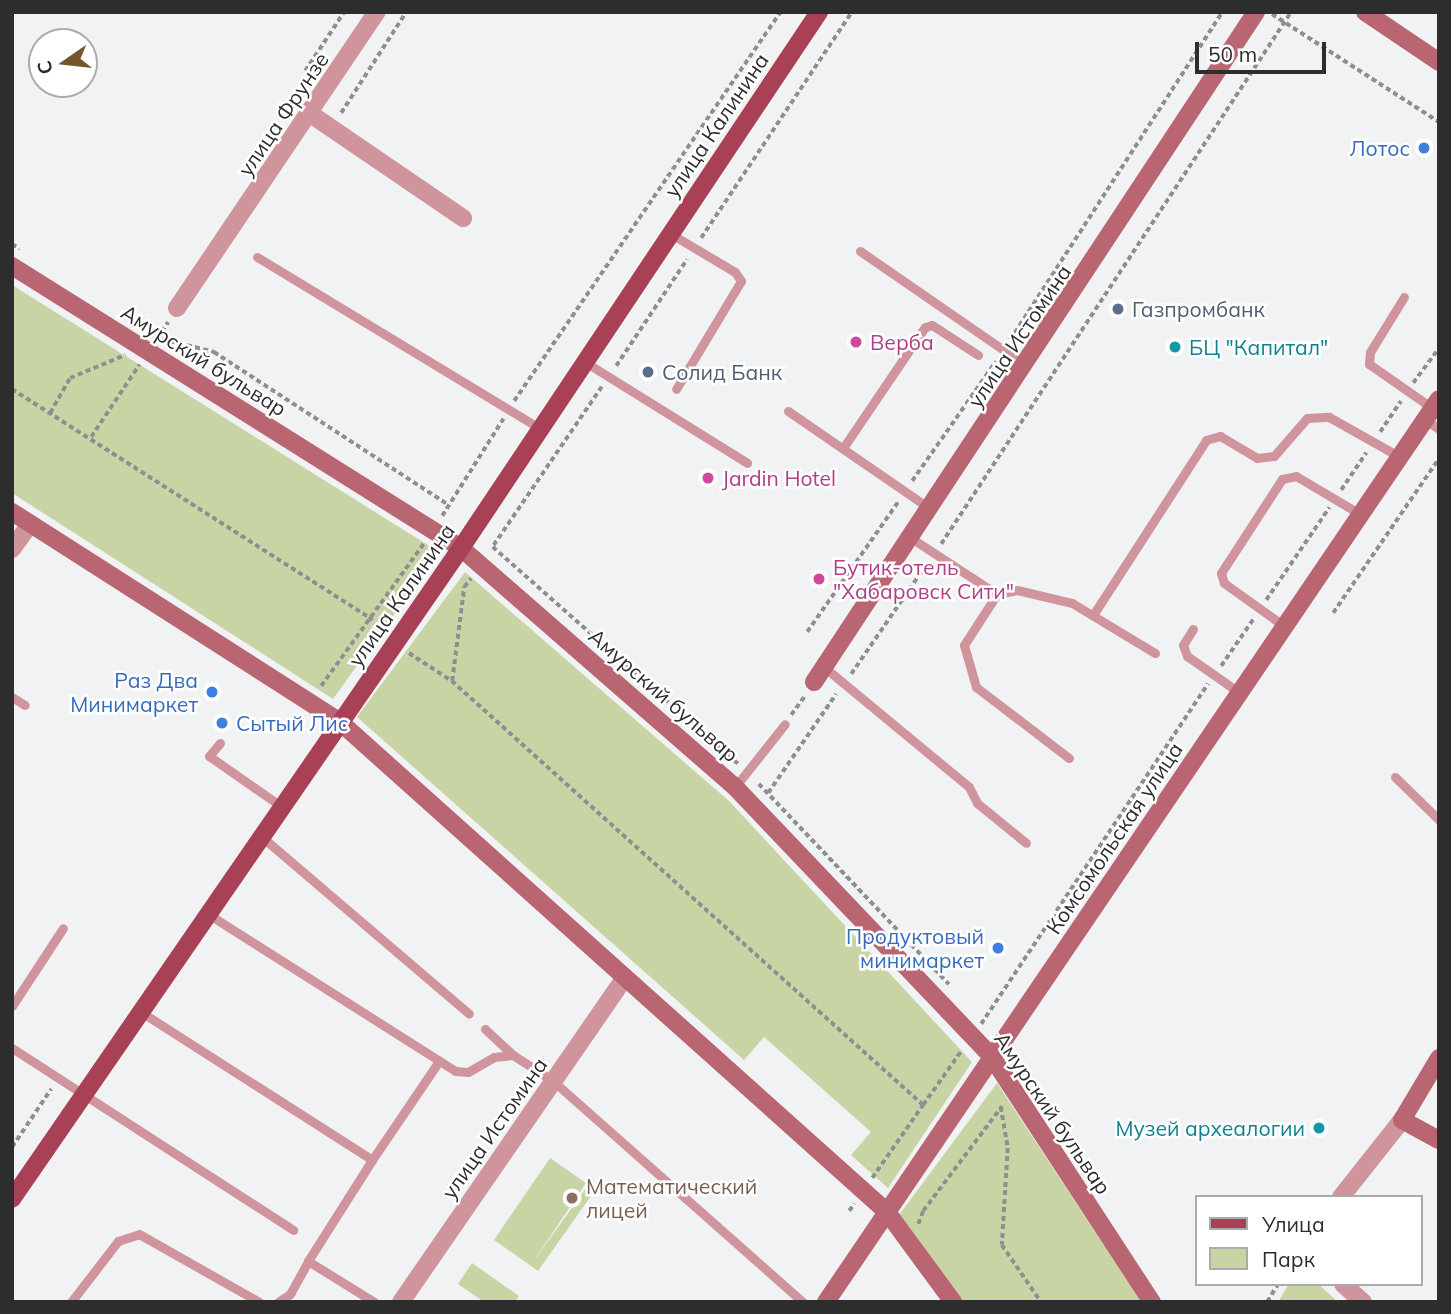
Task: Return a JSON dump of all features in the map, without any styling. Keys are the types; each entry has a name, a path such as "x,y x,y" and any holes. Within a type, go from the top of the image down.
{"main road":[{"name":"улица Калинина","path":"12,1199 461,548 819,12"}],"street":[{"name":"улица Фрунзе","path":"177,308 312,115 377,12"},
{"name":"улица Истомина","path":"819,675 1027,366 1256,12"},
{"path":"1365,12 1439,62"},
{"path":"312,115 463,218"},
{"name":"Амурский бульвар","path":"12,266 145,355 461,548 735,788 997,1050 1152,1302"},
{"name":"Комсомольская улица","path":"826,1302 1399,457 1434,414"},
{"path":"12,512 340,722 887,1212 953,1302"},
{"path":"12,549 30,524"},
{"name":"улица Истомина","path":"401,1302 624,979"},
{"path":"1343,1195 1402,1120 1439,1058"},
{"path":"1402,1120 1439,1140"},
{"path":"1345,1286 1363,1302"}],"lane":[{"path":"671,234 735,272 741,281 676,388"},
{"path":"860,251 1027,366"},
{"path":"257,257 541,429"},
{"path":"1404,297 1370,352 1369,364 1408,391 1434,414"},
{"path":"843,448 925,327 932,325 978,355"},
{"path":"585,362 747,463"},
{"path":"789,411 931,509"},
{"path":"1093,615 1206,440 1220,436 1257,458 1274,456 1307,418 1329,417 1399,457"},
{"path":"1284,626 1224,583 1221,573 1282,479 1296,476 1360,514"},
{"path":"911,538 997,594 1017,590 1046,594 1093,615 1155,653"},
{"path":"997,594 964,645 976,687 1069,758"},
{"path":"1193,629 1182,645 1187,656 1240,693"},
{"path":"819,675 844,684 969,787 977,803 1026,843"},
{"path":"12,697 25,705"},
{"path":"735,788 785,724"},
{"path":"220,743 209,755 282,807"},
{"path":"1395,777 1439,820"},
{"path":"262,837 469,1014"},
{"path":"208,915 455,1071 468,1072 494,1057 513,1055"},
{"path":"12,1006 63,928"},
{"path":"141,1012 372,1160"},
{"path":"485,1029 513,1055 553,1081 803,1302"},
{"path":"12,1048 82,1096 293,1230"},
{"path":"278,1302 290,1294 372,1160 439,1061"},
{"path":"71,1302 118,1241 139,1234 258,1302"},
{"path":"308,1261 374,1302"}],"path":[{"path":"305,71 344,12"},
{"path":"331,128 406,12"},
{"path":"321,686 433,530 508,410 780,12"},
{"path":"452,681 464,587 852,12"},
{"path":"807,632 1003,350 1222,12"},
{"path":"768,793 934,553 1290,12"},
{"path":"1271,13 1439,122"},
{"path":"12,244 23,251"},
{"path":"146,331 214,352 449,505"},
{"path":"875,1174 977,1029 1439,348"},
{"path":"50,413 70,378 131,353 145,355 90,438"},
{"path":"12,389 369,617 395,644 452,681 923,1105"},
{"path":"1333,613 1439,457"},
{"path":"493,547 747,772 957,993"},
{"path":"785,724 819,675"},
{"path":"974,1012 977,1029 997,1050"},
{"path":"12,1147 58,1079"},
{"path":"913,1237 923,1211 1001,1107 1008,1148 1002,1245 1041,1302"},
{"path":"1267,1302 1277,1286"}],"green space":[{"path":"12,285 439,552 333,699 12,493"},
{"path":"465,572 729,801 972,1062 888,1188 851,1155 871,1132 764,1037 744,1060 357,717"},
{"path":"997,1083 1141,1302 963,1302 899,1215"},
{"path":"550,1158 586,1183 533,1262 586,1188 593,1193 538,1271 494,1240"},
{"path":"472,1263 519,1296 515,1302 484,1302 458,1284"},
{"path":"1288,1286 1320,1286 1338,1302 1278,1302"}],"place":[{"name":"Лотос","path":"1424,148"},
{"name":"Газпромбанк","path":"1118,309"},
{"name":"Верба","path":"856,342"},
{"name":"БЦ \"Капитал\"","path":"1175,347"},
{"name":"Солид Банк","path":"648,372"},
{"name":"Jardin Hotel","path":"708,478"},
{"name":"Бутик-отель \"Хабаровск Сити\"","path":"819,579"},
{"name":"Раз Два Минимаркет","path":"212,692"},
{"name":"Сытый Лис","path":"222,723"},
{"name":"Продуктовый минимаркет","path":"998,948"},
{"name":"Музей археалогии","path":"1319,1128"},
{"name":"Математический лицей","path":"572,1198"}]}
